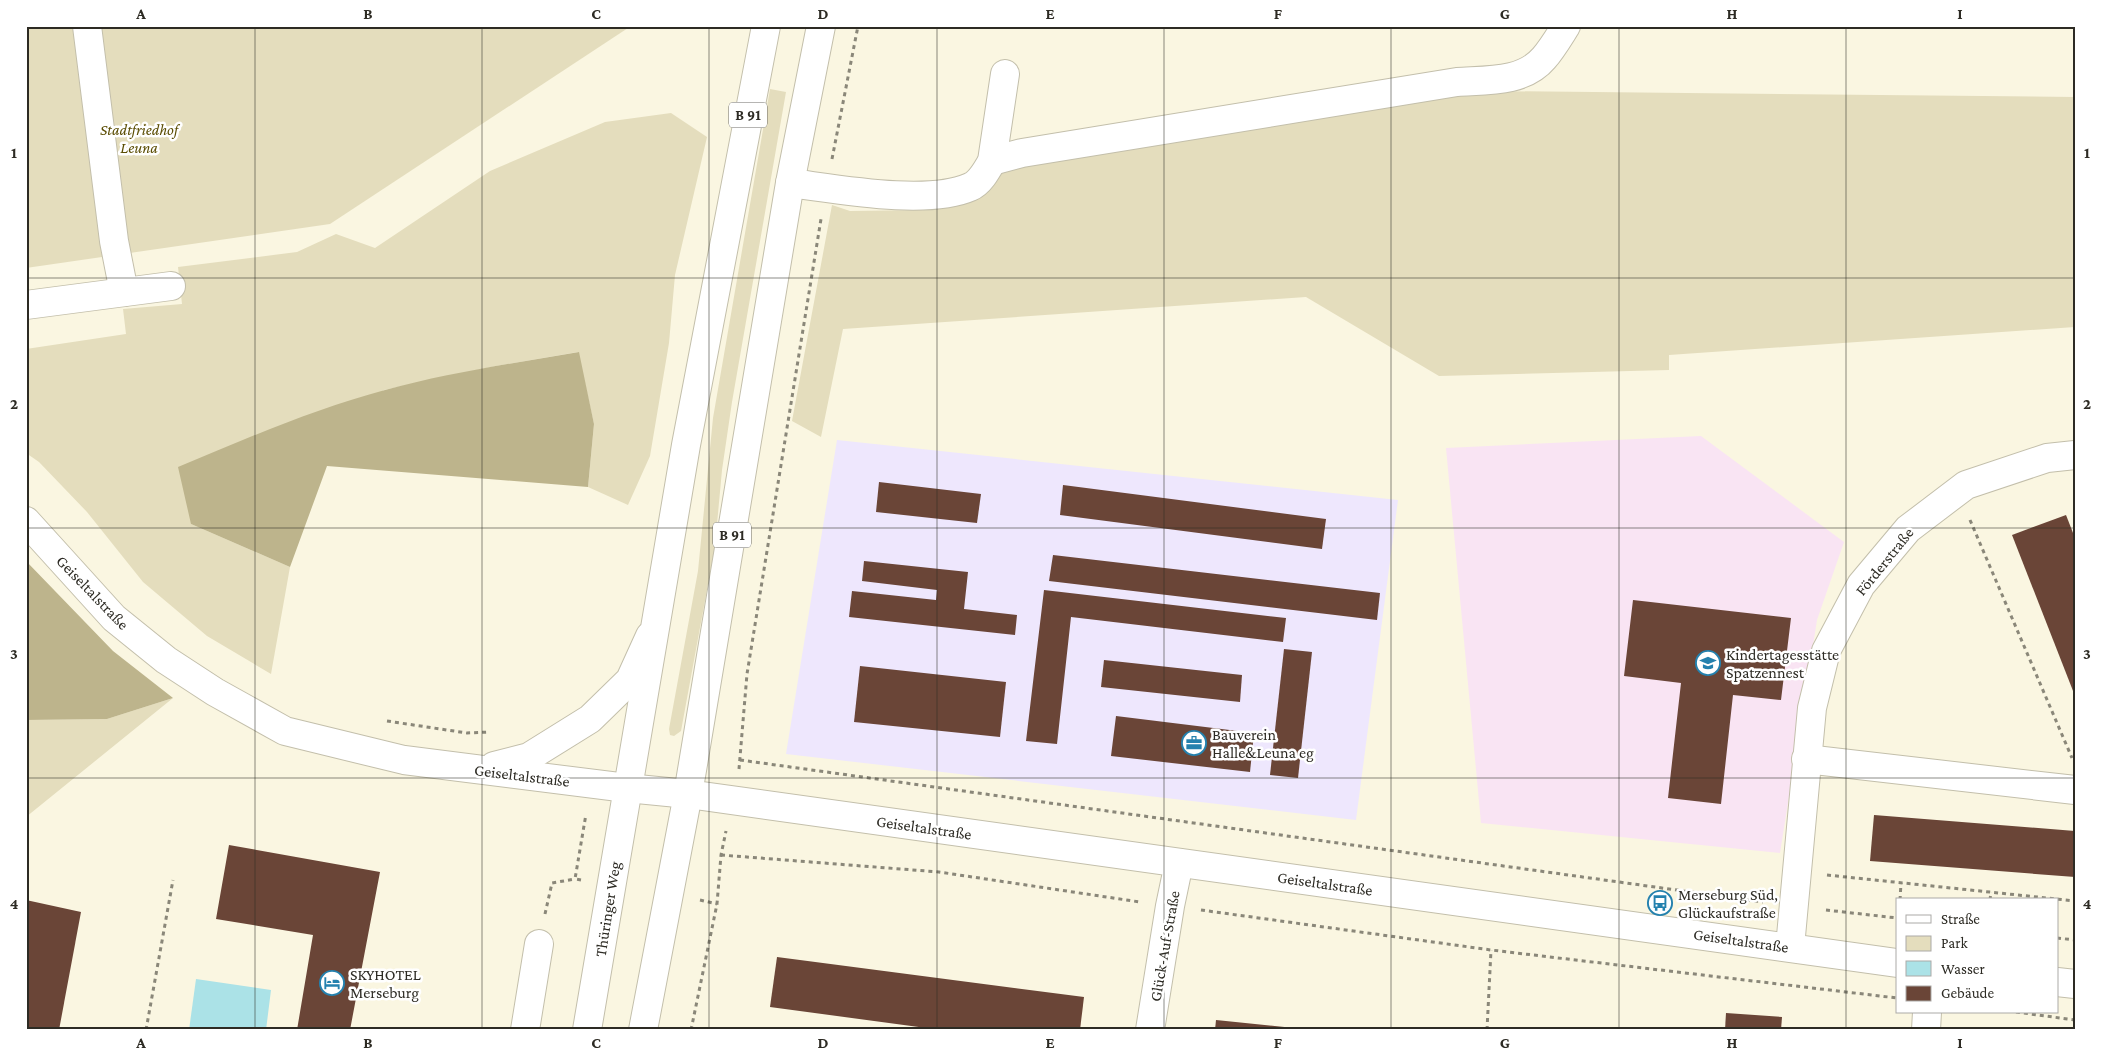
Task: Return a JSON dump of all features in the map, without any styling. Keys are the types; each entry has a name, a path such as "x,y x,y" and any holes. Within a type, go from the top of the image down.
{"street":[{"path":"86,26 114,242 124,292"},
{"name":"B 91","path":"627,788 686,445 766,26"},
{"name":"B 91","path":"643,1030 688,794 790,183 821,26"},
{"path":"992,161 1022,153 1457,82 1499,79 1521,75 1543,59 1566,26"},
{"path":"790,183 918,196 949,193 972,186 986,172 992,161 1005,74"},
{"path":"26,305 171,286"},
{"name":"Förderstraße","path":"1790,947 1812,708 1826,651 1861,585 1908,529 1966,485 2046,458 2075,455"},
{"name":"Geiseltalstraße","path":"26,521 114,618 166,660 285,731 343,746 404,760 733,800 1896,963"},
{"path":"481,770 529,757 590,719 630,680 656,623"},
{"path":"1806,759 2075,790"},
{"name":"Thüringer Weg","path":"587,1030 627,788"},
{"name":"Glück-Auf-Straße","path":"1150,1030 1179,862"},
{"path":"526,1030 539,944"},
{"path":"2058,982 2075,984"},
{"path":"1926,1030 1927,1014"}],"path":[{"path":"692,1030 717,904 721,855 740,760 747,674 826,188 858,26"},
{"path":"1958,492 2075,766"},
{"path":"379,720 467,733 496,732"},
{"path":"740,760 1794,906 1896,918"},
{"path":"721,855 939,872 1491,950 1896,998"},
{"path":"1797,872 2047,898"},
{"path":"539,944 552,882 575,879"},
{"path":"146,1030 173,880"},
{"path":"1900,898 1901,883"},
{"path":"1990,898 1991,892"},
{"path":"2058,899 2075,901"},
{"path":"2058,938 2075,940"},
{"path":"1486,1030 1491,950"},
{"path":"2031,1014 2075,1020"}],"shaded area":[{"path":"579,352 594,424 588,487 327,466 290,567 191,524 178,467 306,415 385,390 457,373"},
{"path":"1701,436 1844,542 1817,620 1780,853 1481,823 1446,448"},
{"path":"837,440 1398,500 1356,820 786,754"},
{"path":"26,561 113,651 173,698 107,719 26,720"}],"green space":[{"name":"Stadtfriedhof Leuna","path":"26,26 631,26 330,224 26,268"},
{"path":"770,89 786,92 732,402 722,470 715,546 681,731 674,736 670,735 669,729 698,571 713,418"},
{"path":"1488,91 2075,97 2075,327 1669,355 1669,370 1439,376 1306,297 843,329 821,437 792,421 832,205 850,211 919,210 969,199 1007,164"},
{"path":"671,113 707,137 675,275 669,343 650,456 628,505 588,487 594,424 578,352 496,366 384,390 191,524 290,567 271,674 207,636 143,582 87,512 39,462 26,453 26,349 126,334 123,309 182,304 178,267 297,252 336,234 375,248 490,171 605,122"},
{"path":"173,698 26,817 26,720 107,719"}],"water":[{"path":"196,979 271,990 266,1030 189,1030"}],"building":[{"path":"879,482 981,494 977,523 876,512"},
{"path":"1063,485 1326,519 1322,549 1060,515"},
{"path":"2066,515 2075,538 2075,696 2012,535"},
{"path":"1053,555 1380,593 1377,620 1049,581"},
{"path":"864,561 968,572 964,609 1017,615 1015,635 849,617 852,591 936,600 937,590 862,581"},
{"path":"1044,590 1286,618 1283,642 1071,617 1057,744 1026,741"},
{"path":"1633,600 1791,618 1781,700 1733,695 1721,804 1668,798 1681,683 1624,676"},
{"path":"1284,649 1312,652 1298,778 1270,775"},
{"path":"1104,660 1242,675 1240,702 1101,687"},
{"path":"860,666 1006,682 1000,737 854,722"},
{"path":"1116,716 1254,733 1250,772 1111,756"},
{"path":"1874,815 2075,831 2075,877 1870,861"},
{"path":"229,845 380,872 350,1030 297,1030 313,935 216,919"},
{"path":"26,900 81,912 59,1030 26,1030"},
{"path":"777,957 1084,997 1080,1030 941,1030 770,1007"},
{"path":"1726,1013 1782,1017 1781,1030 1725,1030"},
{"path":"1216,1020 1294,1028 1294,1030 1215,1030"}],"place":[{"name":"Kindertagesstätte Spatzennest","path":"1708,663"},
{"name":"Bauverein Halle&Leuna eg","path":"1194,743"},
{"name":"Merseburg Süd, Glückaufstraße","path":"1660,903"},
{"name":"SKYHOTEL Merseburg","path":"332,983"}]}
